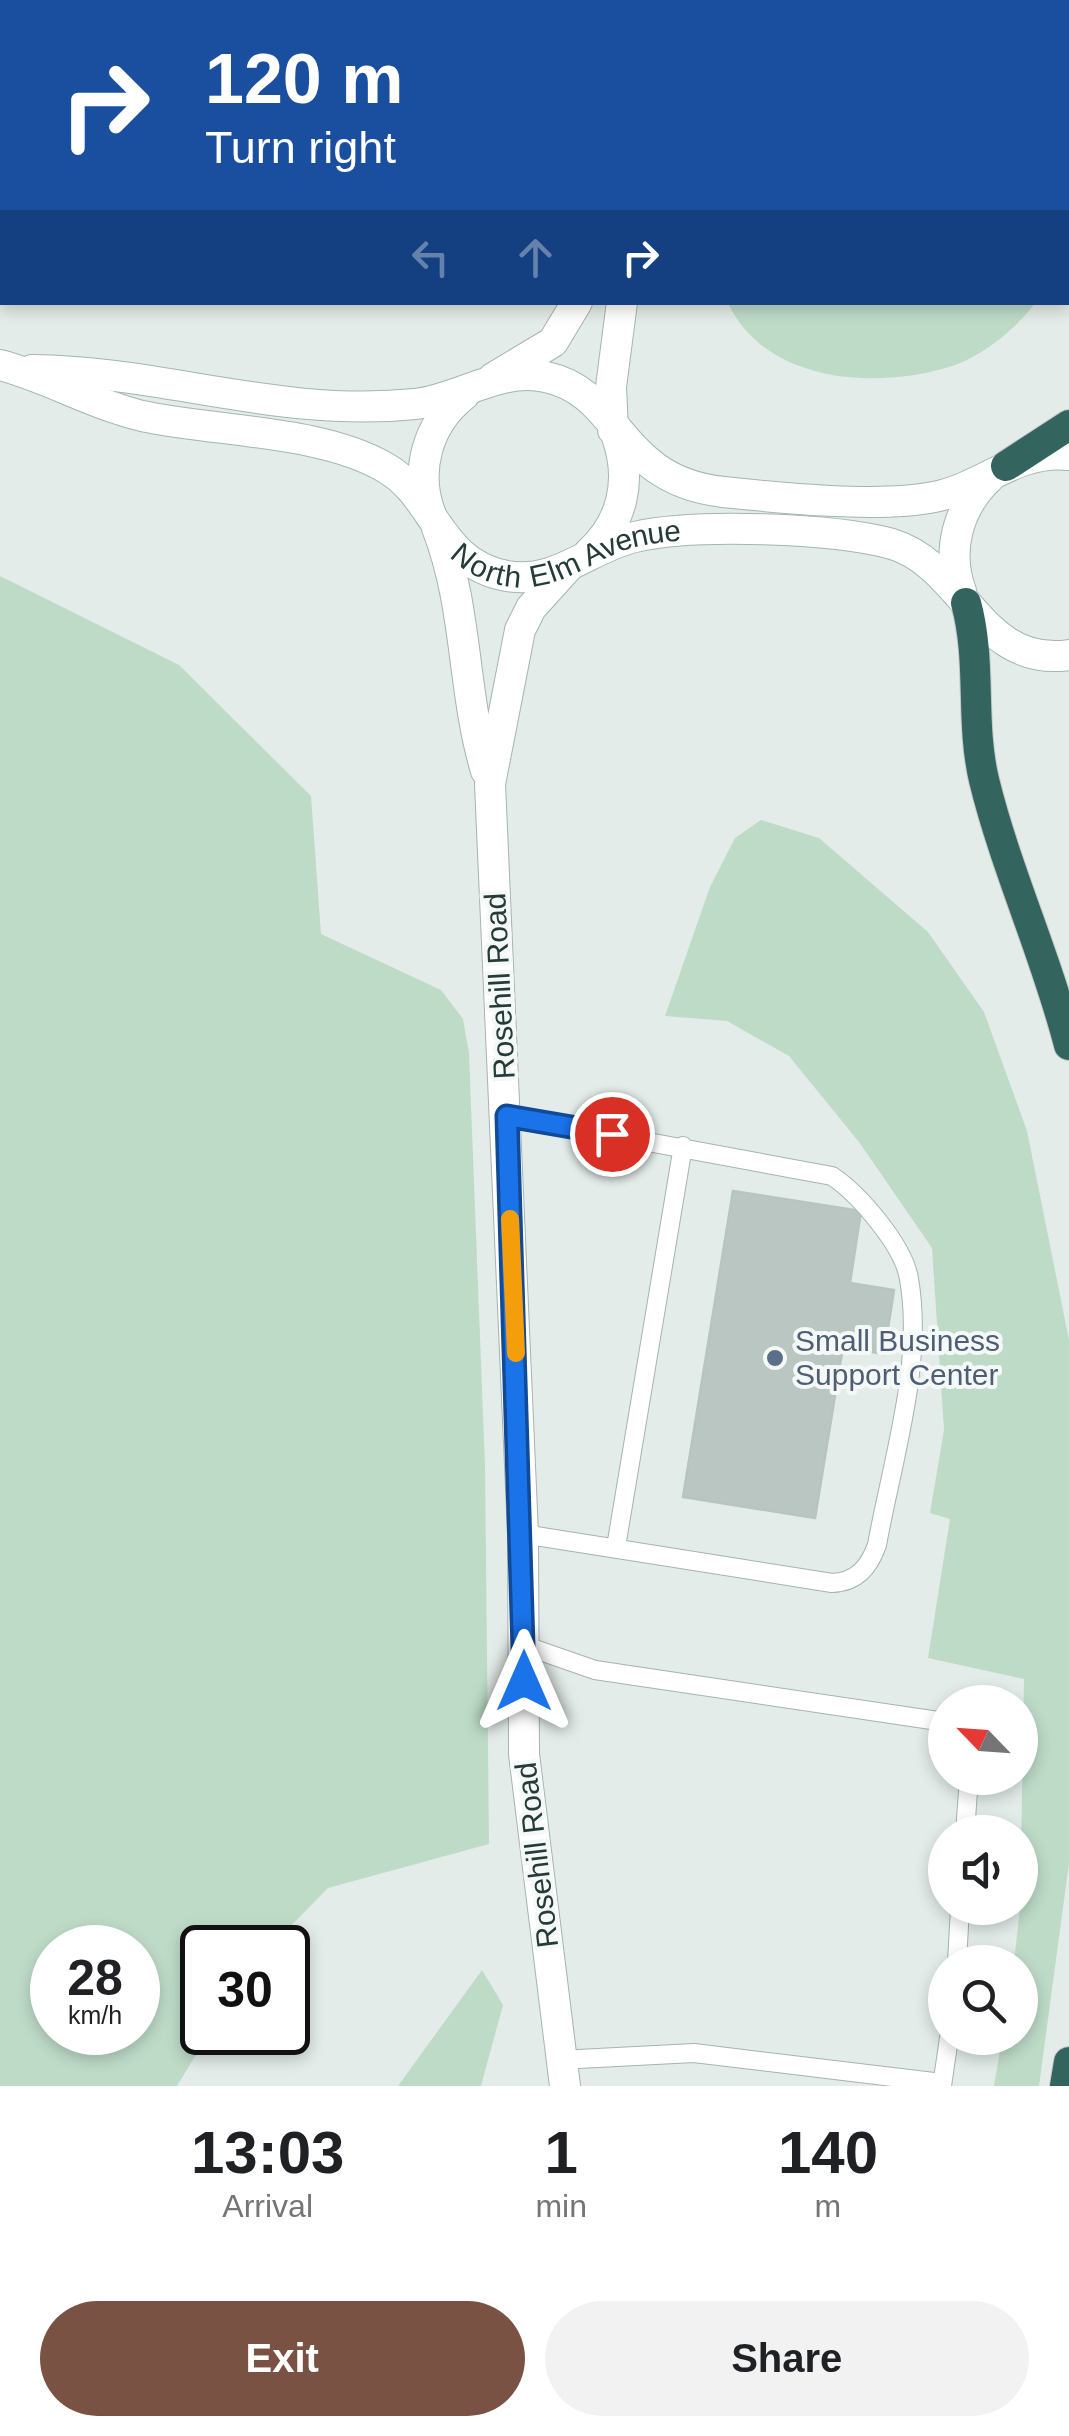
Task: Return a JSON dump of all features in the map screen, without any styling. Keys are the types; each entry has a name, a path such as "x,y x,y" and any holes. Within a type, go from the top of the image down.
{"highway":[{"path":"1006,466 1069,426"},
{"path":"966,603 974,644 974,719 985,782 1069,1045"},
{"path":"1065,2086 1069,2062"}],"main road":[{"path":"474,388 544,350 576,305"},
{"path":"568,567 598,544 618,512 625,475 614,430 611,387 622,305"},
{"name":"North Elm Avenue","path":"10,368 94,373 223,396 308,405 408,405 441,400 510,376 548,377 583,394 634,453 664,476 730,492 926,498 948,494 1039,455 1069,454"},
{"name":"North Elm Avenue","path":"10,368 115,409 358,456 395,474 460,555 494,573 531,577 568,567 613,544 650,534 760,531 841,536 886,543 920,556 938,568 979,622 1006,643 1038,654 1069,655"},
{"name":"Rosehill Road","path":"474,388 444,414 426,450 424,490 460,604 476,729 490,784 523,1534 524,1754 562,2073"},
{"path":"966,603 954,560 958,526 980,486 1006,466"},
{"name":"Rosehill Road","path":"490,784 520,630 531,608 568,567"}],"lane":[{"path":"507,1116 822,1172 856,1194 909,1276 912,1321 908,1371 877,1545 864,1571 849,1581 832,1583 523,1534"},
{"path":"616,1547 683,1146"},
{"path":"524,1644 595,1670 928,1719"},
{"path":"562,2073 694,2053 942,2084 946,2055"}],"green space":[{"path":"729,305 1033,305 1008,332 974,356 949,367 888,378 856,378 794,364 768,350 745,329"},
{"path":"0,576 179,665 311,796 321,934 441,990 463,1019 469,1053 485,1466 489,1844 328,1888 292,1925 180,1925 180,2055 196,2055 177,2086 0,2086"},
{"path":"761,820 819,838 928,932 984,1012 1027,1131 1069,1340 1069,1863 1039,2086 994,2086 999,2055 1038,2055 1038,1945 1016,1945 1018,1925 1038,1925 1038,1815 1022,1815 1022,1795 1038,1795 1038,1685 1024,1685 1024,1679 928,1658 950,1519 930,1513 944,1430 932,1248 859,1142 789,1056 727,1021 665,1016 710,887 735,838"},
{"path":"482,1970 503,2005 481,2086 398,2086"}],"building":[{"path":"733,1191 861,1211 850,1283 894,1290 884,1354 843,1347 815,1518 683,1497"}],"slow traffic":[{"path":"510,1219 516,1353"}],"place":[{"name":"Small Business Support Center","path":"775,1358"}],"route":[{"path":"524,1681 523,1534 507,1116 612,1134"}]}
